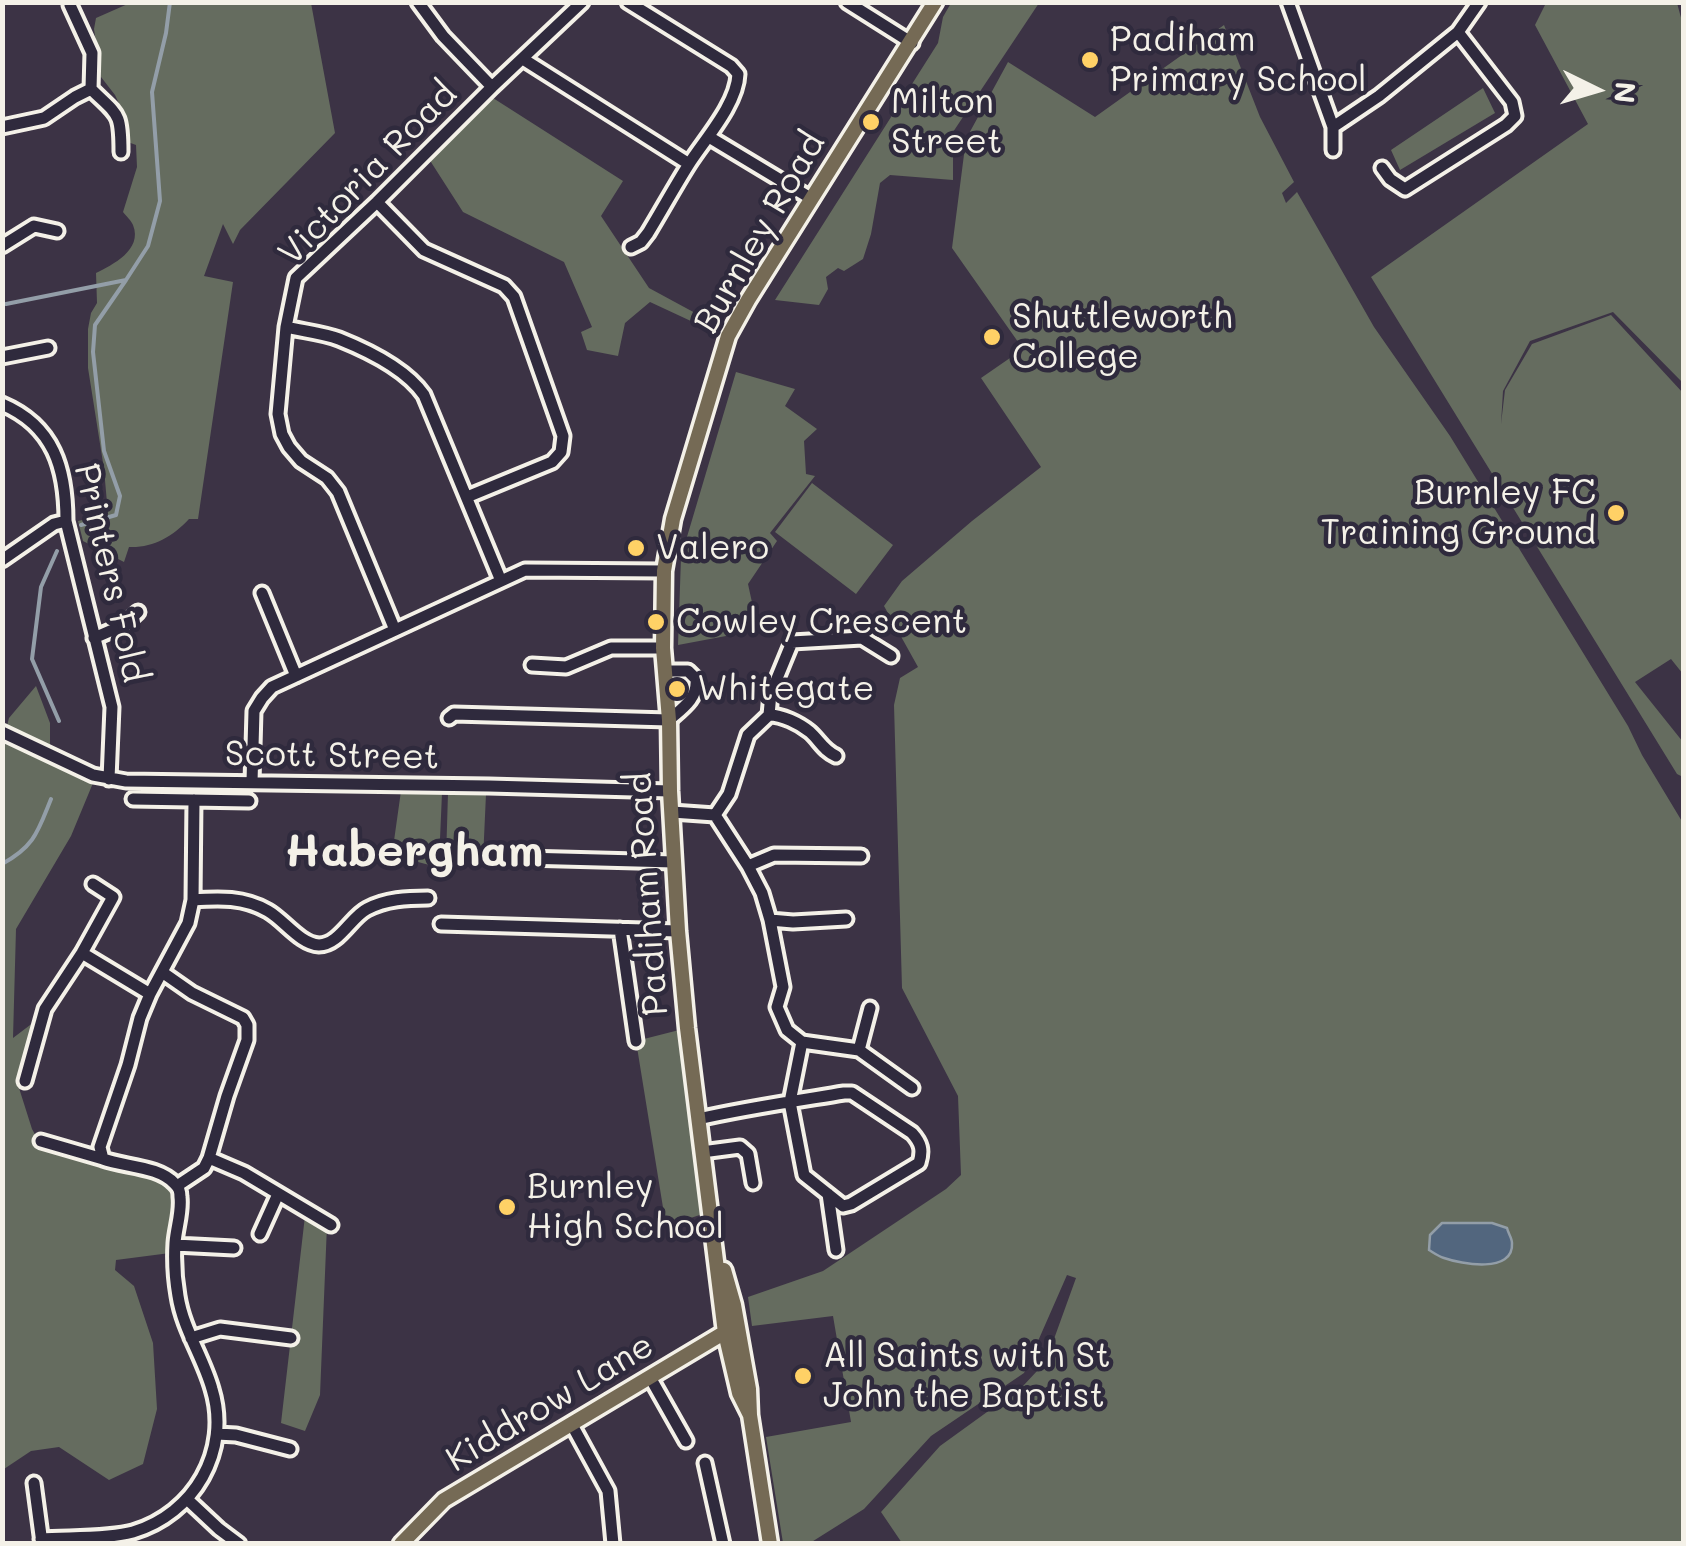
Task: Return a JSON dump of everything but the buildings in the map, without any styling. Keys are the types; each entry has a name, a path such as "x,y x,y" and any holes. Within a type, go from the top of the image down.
{"main road":[{"name":"Burnley Road","path":"664,571 673,519 728,336 935,2"},
{"name":"Padiham Road","path":"664,571 663,648 678,931 698,1119 739,1393 750,1415 770,1544"},
{"name":"Kiddrow Lane","path":"401,1544 444,1500 731,1329"}],"street":[{"path":"418,2 443,36 492,87"},
{"name":"Victoria Road","path":"395,630 338,492 327,478 301,461 282,434 278,414 286,327 296,278 582,2"},
{"path":"628,2 738,74 734,95 648,233 631,246"},
{"path":"847,2 912,43"},
{"path":"1288,2 1333,127 1333,150"},
{"path":"1333,127 1379,96 1458,32 1478,2"},
{"path":"70,6 92,52 91,89 117,114 121,152"},
{"path":"1382,168 1390,179 1405,188 1515,116 1512,102 1458,32"},
{"path":"523,58 689,164"},
{"path":"2,127 44,118 91,89"},
{"path":"708,136 812,199"},
{"path":"377,202 424,250 504,286 514,298 563,436 561,452 552,462 466,497"},
{"path":"2,246 34,226 57,231"},
{"path":"286,327 337,338 414,381 424,394 501,581"},
{"path":"2,357 48,348"},
{"name":"Printers Fold","path":"2,404 38,425 48,440 66,490 66,521 112,707 108,779"},
{"path":"2,560 54,524 66,521"},
{"path":"252,782 254,711 272,688 525,570 664,571"},
{"path":"262,593 296,676"},
{"path":"94,638 128,629 138,612"},
{"path":"716,815 729,794 748,736 769,715 771,692 792,642 862,638 891,656"},
{"path":"532,665 566,667 610,648 663,648"},
{"path":"449,718 454,714 669,720 697,690 696,679 688,671 665,672"},
{"path":"769,715 780,715 810,732 827,752 836,756"},
{"name":"Scott Street","path":"2,732 65,764 108,779 670,791"},
{"path":"132,800 249,801"},
{"path":"106,1160 100,1152 101,1142 140,1018 182,936 192,900 194,800"},
{"path":"672,812 716,815"},
{"path":"716,815 762,893 783,987 776,1007 786,1030 802,1042 859,1050 912,1088"},
{"path":"748,866 774,854 861,856"},
{"path":"487,858 674,862"},
{"path":"24,1081 45,1009 114,896 94,884"},
{"path":"192,900 248,902 266,910 303,939 326,944 371,907 402,898 428,898"},
{"path":"770,920 846,919"},
{"path":"441,924 678,931"},
{"path":"620,929 636,1041"},
{"path":"82,953 150,994"},
{"path":"162,972 192,993 243,1018 247,1025 247,1040 209,1158 204,1168 177,1186"},
{"path":"859,1050 870,1008"},
{"path":"698,1119 790,1102 852,1093 912,1133 920,1142 919,1164 843,1206 804,1175 790,1102 802,1042"},
{"path":"34,1482 42,1541 129,1538 188,1500 209,1464 218,1434 212,1389 182,1316 178,1295 177,1186 159,1174 41,1141"},
{"path":"702,1152 740,1146 748,1154 753,1183"},
{"path":"209,1158 244,1173 330,1225"},
{"path":"260,1234 278,1194"},
{"path":"828,1194 836,1250"},
{"path":"175,1245 234,1248"},
{"path":"190,1338 220,1329 291,1338"},
{"path":"651,1379 686,1441"},
{"path":"572,1426 608,1491 613,1544"},
{"path":"218,1434 236,1434 290,1449"},
{"path":"704,1462 723,1544"},
{"path":"188,1500 239,1544"}],"green space":[{"path":"130,3 311,3 335,133 240,230 233,244 223,224 204,276 233,282 198,519 189,519 154,543 129,547 124,562 83,541 78,521 108,514 88,368 88,329 97,303 96,273 130,249 135,234 123,212 137,167 136,145 125,141 123,112 101,77 94,29 96,18"},
{"path":"951,3 1039,3 953,132 953,180 890,175 880,183 863,259 826,277 828,289 819,305 775,300 938,43 943,17"},
{"path":"1546,3 1677,3 1683,25 1683,383 1613,312 1530,341 1503,391 1501,424 1505,390 1532,344 1611,315 1683,393 1683,674 1671,659 1635,682 1683,742 1683,777 1677,774 1371,277 1588,124 1535,25"},
{"path":"1224,25 1260,117 1294,182 1282,193 1286,203 1297,192 1374,327 1450,436 1683,823 1683,1543 902,1543 881,1512 940,1446 1023,1386 1037,1371 1050,1350 1076,1278 1067,1275 1024,1373 931,1436 864,1509 810,1543 783,1543 766,1437 851,1422 833,1316 752,1326 748,1297 823,1271 961,1175 958,1096 902,988 894,705 900,678 918,667 884,606 902,581 1041,467 981,378 1023,349 952,248 966,139 1008,62 1095,117"},
{"path":"1483,88 1495,113 1400,170 1391,150"},
{"path":"493,98 623,181 601,216 649,288 697,314 693,322 650,302 625,323 618,356 587,350 581,332 592,327 564,262 463,212 429,159"},
{"path":"736,372 795,389 785,406 817,429 804,441 806,474 815,476 770,533 777,541 748,584 758,630 678,645 681,557"},
{"path":"812,483 893,545 856,594 775,532"},
{"path":"36,686 50,723 50,764 93,783 71,836 16,929 13,1038 38,1019 19,1088 42,1147 159,1173 177,1186 170,1253 116,1260 115,1270 134,1286 153,1343 157,1409 143,1464 109,1480 59,1447 31,1451 4,1469 3,1474 3,741 9,718"},
{"path":"401,791 442,793 439,862 433,866 392,855"},
{"path":"448,793 486,794 483,860 446,859"},
{"path":"687,1028 709,1212 666,1226 636,1041"},
{"path":"305,1216 327,1225 320,1395 305,1431 281,1423"}],"water":[{"path":"1442,1223 1492,1223 1507,1228 1512,1241 1510,1253 1496,1263 1485,1264 1442,1257 1429,1250 1430,1235"}],"waterway":[{"path":"6,304 126,280 148,246 160,201 152,92 170,2"},
{"path":"81,525 116,515 120,496 104,451 93,352 95,325 126,280"},
{"path":"57,551 41,587 32,659 59,721"},
{"path":"2,864 29,844 51,799"}],"place":[{"name":"Padiham Primary School","path":"1090,60"},
{"name":"Milton Street","path":"871,122"},
{"name":"Shuttleworth College","path":"992,337"},
{"name":"Burnley FC Training Ground","path":"1616,513"},
{"name":"Valero","path":"636,548"},
{"name":"Cowley Crescent","path":"656,622"},
{"name":"Whitegate","path":"677,689"},
{"name":"Burnley High School","path":"507,1207"},
{"name":"All Saints with St John the Baptist","path":"803,1376"}],"district":[{"name":"Habergham","path":"414,852"}]}
